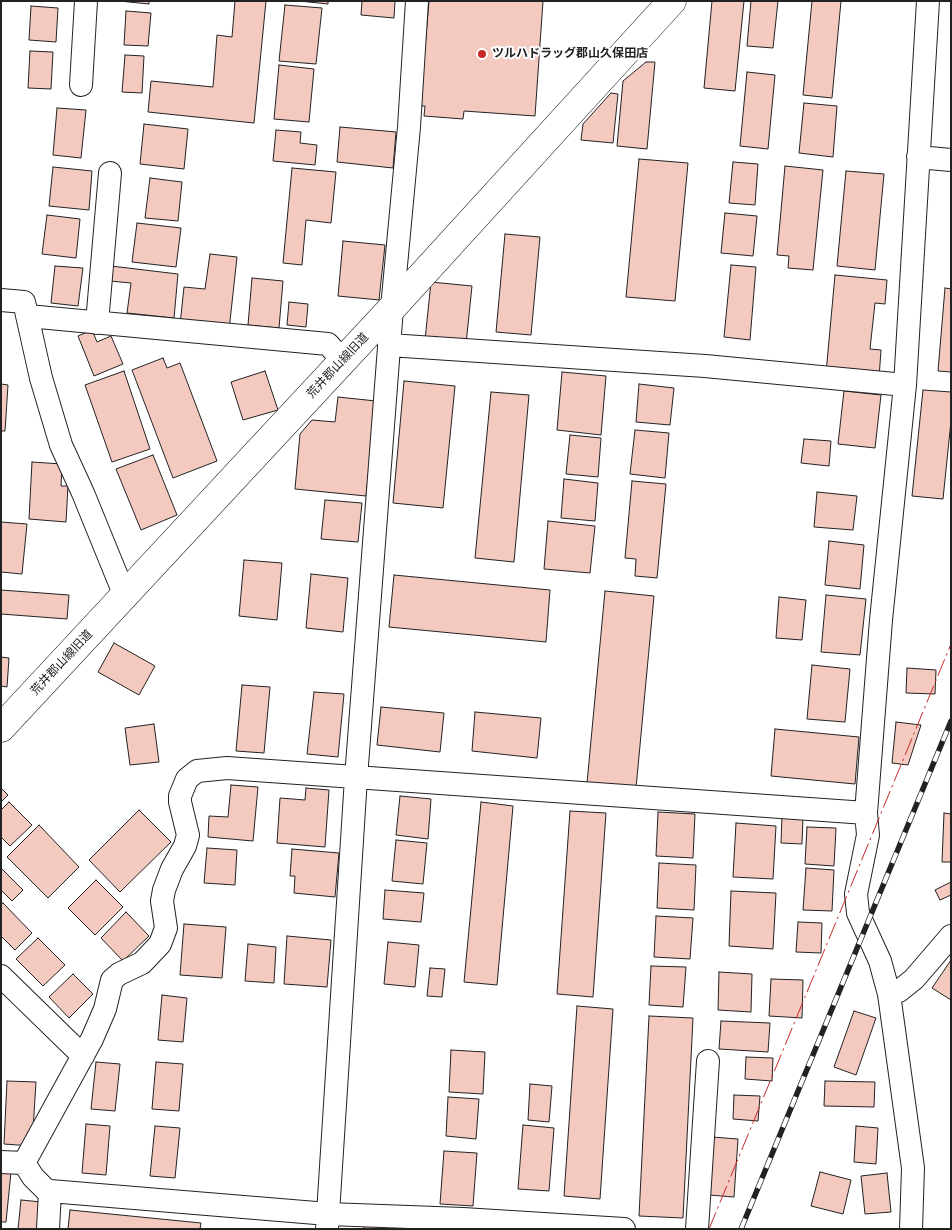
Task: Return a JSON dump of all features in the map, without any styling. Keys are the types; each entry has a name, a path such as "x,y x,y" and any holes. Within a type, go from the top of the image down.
{"street":[{"path":"81,85 86,1"},
{"path":"327,1221 356,778 392,308 409,127 417,1"},
{"name":"荒井郡山線旧道","path":"1,728 392,308 672,1"},
{"path":"911,1229 914,1168 889,994 880,961 858,913 856,894 868,835 866,813 881,620 904,385 928,1"},
{"path":"918,158 951,160"},
{"path":"97,323 110,172"},
{"path":"1,300 24,302 40,378 61,444 125,596"},
{"path":"28,316 328,344 343,361"},
{"path":"389,345 705,366 904,385"},
{"path":"24,1163 83,1056 106,1009 112,980 119,974 142,963 160,944 166,928 162,901 164,890 172,869 185,846 188,835 180,802 183,786 187,779 201,770 227,768 866,813"},
{"path":"889,994 899,991 914,979 951,936"},
{"path":"1,976 83,1056"},
{"path":"697,1229 708,1061"},
{"path":"1,1162 24,1163"},
{"path":"24,1163 33,1177 50,1192 327,1221 610,1228"},
{"path":"48,1229 50,1192"}],"building":[{"path":"119,1 149,1 149,4"},
{"path":"235,1 266,1 254,123 148,112 151,81 213,87 217,35 232,37"},
{"path":"299,1 328,1 328,4"},
{"path":"362,1 395,1 394,18 361,15"},
{"name":"ツルハドラッグ郡山久保田店","path":"429,1 543,1 535,116 464,111 463,119 424,116 425,106 420,106"},
{"path":"712,1 744,1 735,91 704,88"},
{"path":"751,1 778,1 773,48 747,46"},
{"path":"812,1 841,1 832,98 803,95"},
{"path":"285,5 322,8 316,64 279,61"},
{"path":"31,6 58,8 56,42 29,40"},
{"path":"126,11 151,13 148,46 124,45"},
{"path":"30,51 53,52 51,89 28,88"},
{"path":"125,55 144,56 142,93 122,92"},
{"path":"646,62 655,62 647,149 617,146 623,81"},
{"path":"279,65 314,69 309,122 274,119"},
{"path":"747,72 775,75 768,149 740,146"},
{"path":"611,93 618,94 613,143 581,140 583,124"},
{"path":"804,103 837,106 833,157 799,153"},
{"path":"57,108 86,110 81,158 53,155"},
{"path":"144,124 188,129 184,169 140,164"},
{"path":"340,127 396,132 393,168 337,162"},
{"path":"276,130 301,132 300,143 317,145 315,165 273,161"},
{"path":"639,159 688,163 675,301 626,297"},
{"path":"733,162 758,164 755,205 729,203"},
{"path":"785,166 823,170 813,270 788,268 789,256 777,255"},
{"path":"53,167 92,171 89,210 49,206"},
{"path":"292,168 336,172 331,223 306,220 302,265 283,263"},
{"path":"846,171 884,174 875,270 837,266"},
{"path":"150,178 182,182 178,221 145,218"},
{"path":"725,213 757,216 753,256 721,253"},
{"path":"47,215 80,219 76,258 42,254"},
{"path":"137,223 181,228 176,267 132,262"},
{"path":"505,234 540,237 531,335 496,332"},
{"path":"343,241 385,245 379,300 338,296"},
{"path":"210,254 237,257 229,330 180,325 184,287 205,289"},
{"path":"731,265 756,267 750,340 724,337"},
{"path":"55,266 83,268 78,306 51,303"},
{"path":"111,266 178,274 174,318 127,313 131,283 110,281"},
{"path":"835,275 887,280 885,304 875,303 870,349 881,350 879,378 826,373"},
{"path":"252,278 283,281 279,328 248,325"},
{"path":"431,282 472,286 466,344 425,340"},
{"path":"945,288 951,289 951,372 938,371"},
{"path":"289,302 308,304 306,327 287,325"},
{"path":"92,330 97,342 111,336 123,364 94,376 78,336"},
{"path":"163,358 167,368 180,363 217,461 173,478 132,370"},
{"path":"124,371 150,449 112,462 85,385"},
{"path":"265,371 278,410 243,420 231,382"},
{"path":"562,372 606,376 601,435 557,430"},
{"path":"404,381 455,386 443,508 393,503"},
{"path":"1,384 8,385 5,431 1,431"},
{"path":"639,384 674,388 670,425 636,422"},
{"path":"923,390 951,392 951,421 943,499 912,496"},
{"path":"844,391 881,395 875,448 838,444"},
{"path":"491,392 529,395 514,562 475,558"},
{"path":"338,397 376,401 366,496 295,489 300,434 312,420 335,422"},
{"path":"635,430 669,433 665,478 630,474"},
{"path":"570,435 601,438 598,477 566,474"},
{"path":"804,439 831,441 829,466 801,463"},
{"path":"153,455 177,515 141,530 116,469"},
{"path":"32,462 62,464 61,486 68,486 66,522 29,519"},
{"path":"564,479 598,483 595,521 561,518"},
{"path":"632,481 666,484 657,578 635,576 636,559 625,558"},
{"path":"817,492 857,496 853,530 814,527"},
{"path":"325,500 362,503 358,542 321,539"},
{"path":"548,521 595,526 590,573 544,569"},
{"path":"1,522 27,524 22,574 1,572"},
{"path":"829,541 864,545 860,589 825,585"},
{"path":"244,560 282,563 277,620 239,616"},
{"path":"311,574 348,578 343,632 306,628"},
{"path":"394,575 550,590 546,642 389,627"},
{"path":"1,590 69,595 67,619 1,614"},
{"path":"605,591 654,596 636,788 587,783"},
{"path":"826,595 866,599 860,655 821,652"},
{"path":"779,597 806,600 802,640 776,638"},
{"path":"114,643 155,666 139,695 98,672"},
{"path":"1,657 9,658 7,687 1,686"},
{"path":"812,665 850,669 845,722 807,719"},
{"path":"907,668 936,670 935,694 906,693"},
{"path":"242,685 270,687 264,753 236,751"},
{"path":"314,692 344,694 338,757 307,754"},
{"path":"381,707 444,713 440,752 377,745"},
{"path":"475,712 541,718 537,758 472,751"},
{"path":"896,722 921,725 908,765 892,763"},
{"path":"154,724 159,762 130,765 125,728"},
{"path":"775,729 859,737 855,784 771,776"},
{"path":"231,785 258,787 253,841 208,837 209,816 228,817"},
{"path":"1,788 8,795 1,802"},
{"path":"306,788 329,790 325,847 277,843 280,798 305,800"},
{"path":"400,796 431,799 428,839 396,835"},
{"path":"9,802 32,825 10,846 1,837 1,810"},
{"path":"481,802 513,806 497,985 464,982"},
{"path":"139,810 171,842 120,892 89,860"},
{"path":"570,811 606,813 593,997 557,994"},
{"path":"658,812 695,814 693,858 656,856"},
{"path":"944,813 951,814 951,862 942,862"},
{"path":"782,815 803,817 802,844 781,843"},
{"path":"736,823 776,826 773,879 733,877"},
{"path":"39,825 79,867 48,898 7,857"},
{"path":"807,827 836,828 834,866 805,864"},
{"path":"396,840 427,843 423,884 392,881"},
{"path":"207,848 237,850 235,885 204,883"},
{"path":"292,849 339,853 335,897 294,893 295,876 290,876"},
{"path":"659,863 696,865 694,910 657,908"},
{"path":"1,868 23,890 12,901 1,890"},
{"path":"806,868 834,870 832,911 803,910"},
{"path":"96,880 123,907 95,935 68,908"},
{"path":"951,882 951,895 940,900 935,890"},
{"path":"385,890 424,893 421,922 383,919"},
{"path":"731,891 776,893 773,949 729,946"},
{"path":"3,903 32,933 15,950 1,936 1,904"},
{"path":"126,912 149,936 123,961 101,938"},
{"path":"656,916 693,918 690,959 654,957"},
{"path":"798,922 822,923 821,953 796,952"},
{"path":"184,924 226,927 222,978 180,975"},
{"path":"287,936 331,940 327,987 284,984"},
{"path":"38,938 65,965 43,986 16,959"},
{"path":"388,942 419,945 415,987 384,984"},
{"path":"248,944 276,947 274,983 245,981"},
{"path":"951,960 951,1000 932,988"},
{"path":"651,966 686,967 683,1007 649,1005"},
{"path":"430,968 445,969 442,997 427,996"},
{"path":"719,972 752,974 751,1012 718,1010"},
{"path":"73,974 93,994 69,1018 49,997"},
{"path":"771,979 803,980 802,1018 769,1016"},
{"path":"162,995 187,998 183,1042 158,1040"},
{"path":"577,1006 613,1009 600,1199 564,1196"},
{"path":"854,1011 876,1018 856,1075 834,1067"},
{"path":"649,1016 693,1018 683,1218 639,1216"},
{"path":"721,1021 770,1023 768,1052 719,1049"},
{"path":"451,1050 485,1052 483,1094 449,1092"},
{"path":"746,1057 773,1058 772,1081 745,1079"},
{"path":"96,1062 120,1064 115,1111 91,1109"},
{"path":"156,1062 183,1064 179,1111 152,1109"},
{"path":"7,1081 36,1082 32,1146 4,1144"},
{"path":"825,1081 875,1082 874,1107 824,1106"},
{"path":"530,1084 552,1086 549,1122 528,1120"},
{"path":"734,1095 760,1096 758,1121 733,1119"},
{"path":"448,1097 479,1099 476,1139 446,1136"},
{"path":"86,1124 110,1126 106,1175 82,1173"},
{"path":"523,1125 554,1128 549,1191 518,1189"},
{"path":"155,1126 180,1128 175,1178 150,1176"},
{"path":"856,1126 878,1128 876,1164 854,1162"},
{"path":"712,1137 738,1139 734,1197 709,1195"},
{"path":"444,1151 477,1153 473,1206 440,1204"},
{"path":"1,1171 11,1172 6,1222 1,1222"},
{"path":"820,1172 851,1180 843,1214 811,1206"},
{"path":"887,1173 891,1212 865,1214 861,1176"},
{"path":"21,1200 42,1202 39,1229 18,1229"},
{"path":"70,1210 201,1223 200,1229 68,1229"},
{"path":"365,1220 400,1222 399,1229 364,1229"}],"railway":[{"path":"741,1229 951,721"}],"power":[{"path":"709,1229 951,644"}],"place":[{"name":"ツルハドラッグ郡山久保田店","path":"482,54"}]}
